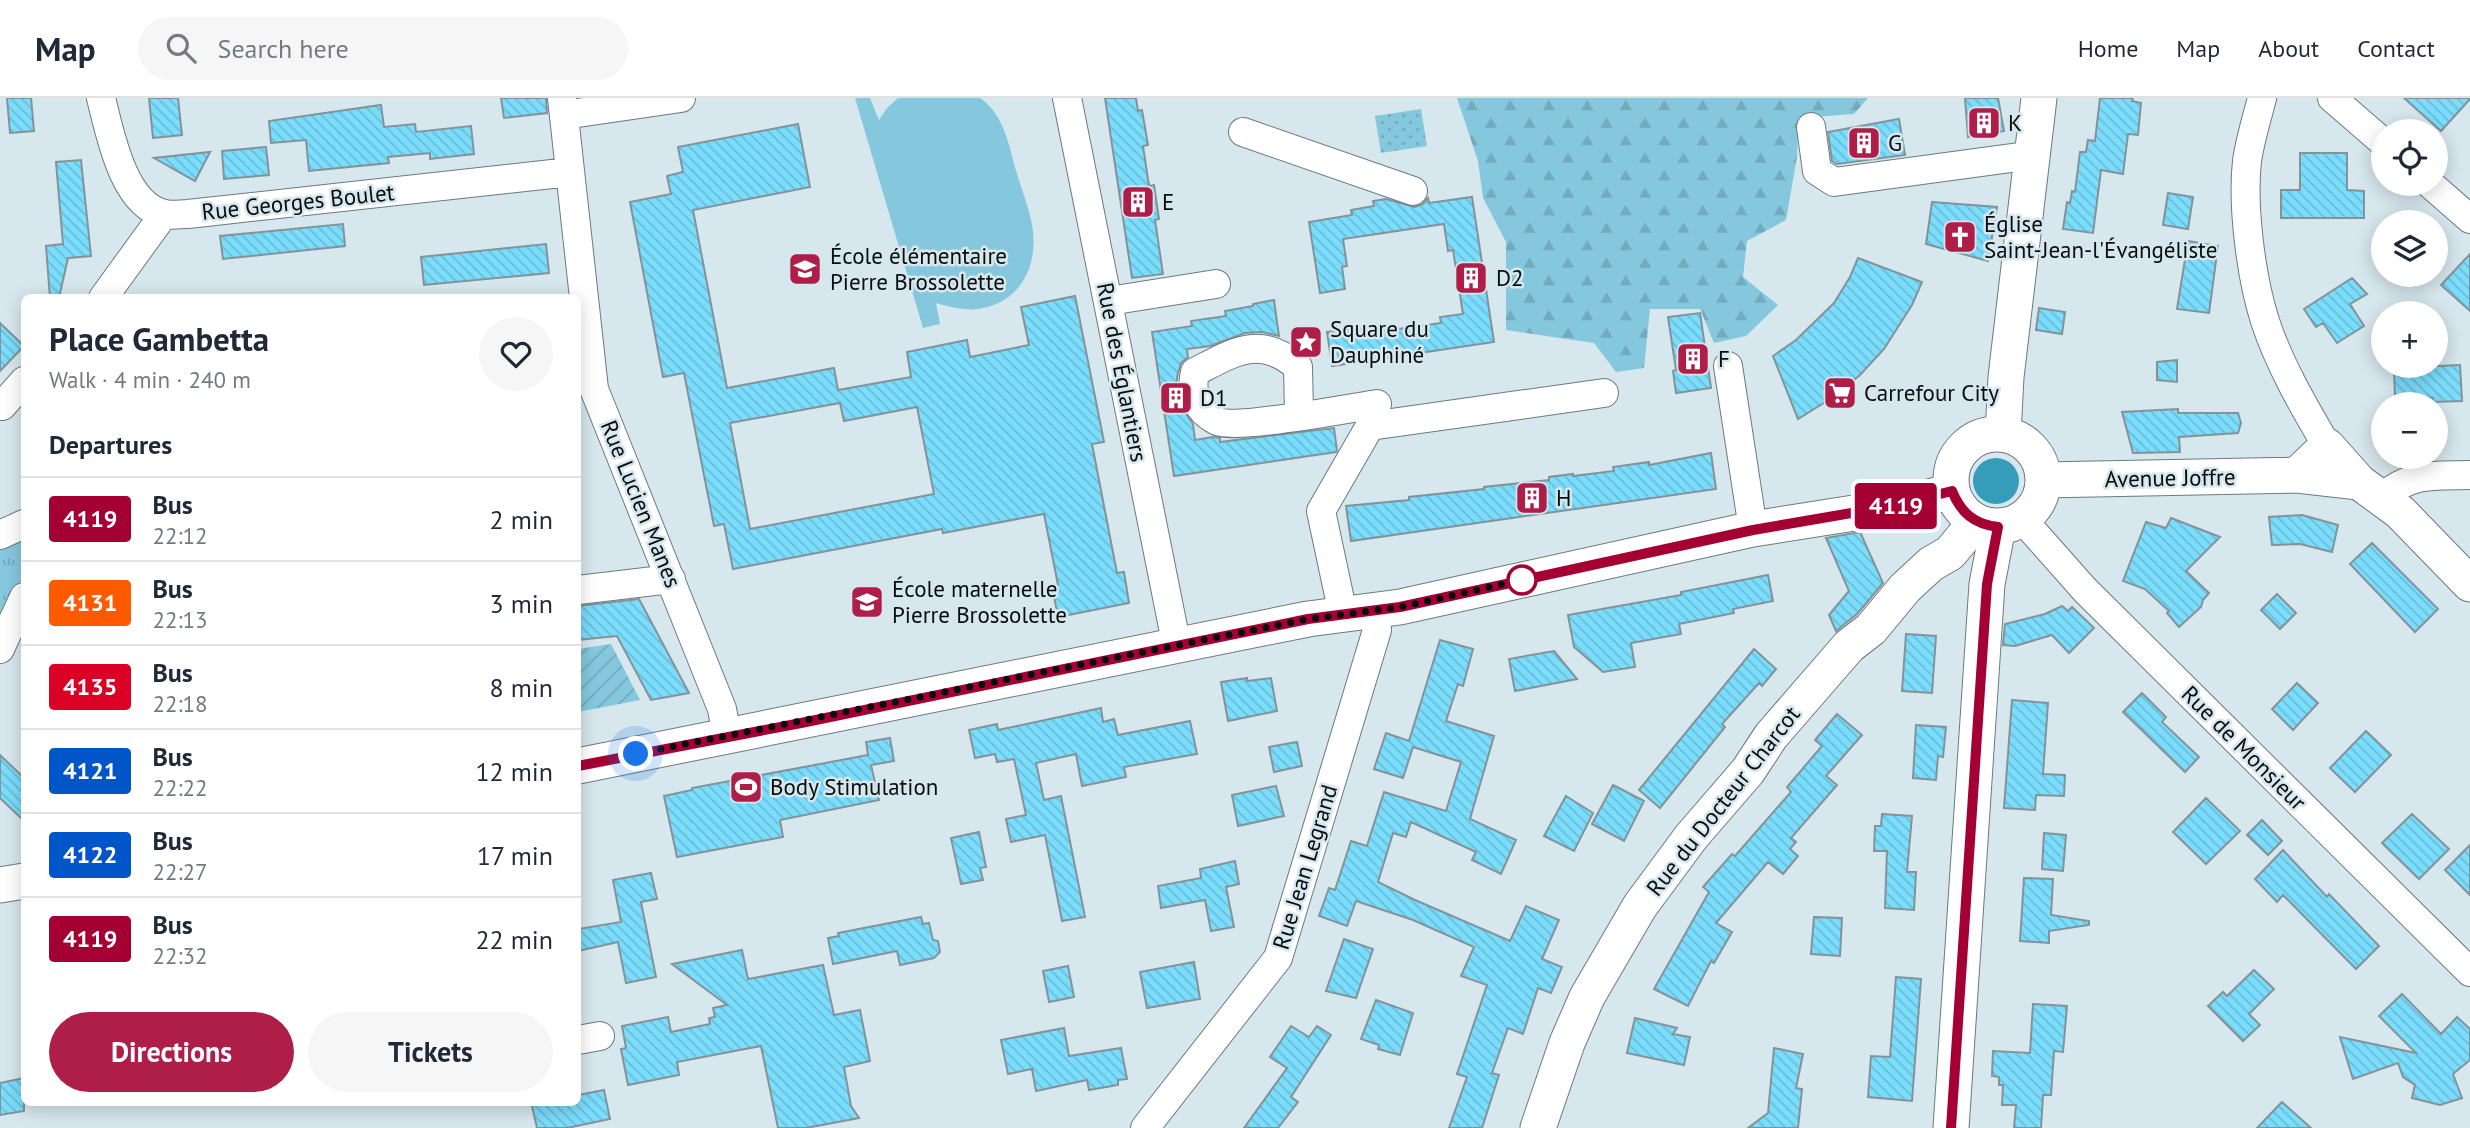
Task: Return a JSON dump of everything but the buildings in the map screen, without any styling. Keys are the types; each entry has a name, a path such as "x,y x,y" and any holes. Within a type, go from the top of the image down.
{"street":[{"path":"101,98 112,141 126,179 143,202 164,214 106,294"},
{"path":"563,106 681,98"},
{"name":"Rue des Églantiers","path":"1067,98 1177,647"},
{"path":"2003,434 2007,365 2039,98"},
{"path":"2262,98 2247,161 2247,219 2255,283 2265,321 2282,360 2328,446 2370,490 2400,512 2470,584"},
{"path":"2332,98 2371,132"},
{"name":"Rue Lucien Manes","path":"563,106 594,389 722,709 727,736"},
{"path":"1811,127 1817,171 1834,182 2019,157 2032,159"},
{"path":"1243,132 1413,191"},
{"name":"Rue Georges Boulet","path":"164,214 188,214 570,172"},
{"path":"2444,196 2470,219"},
{"path":"1109,301 1216,284"},
{"path":"1728,366 1753,530"},
{"path":"2,406 21,384"},
{"path":"1299,415 1377,404 1370,426 1604,393"},
{"name":"Rue Jean Legrand","path":"1145,1128 1278,958 1377,630 1359,612 1321,511 1370,426"},
{"path":"2003,434 2027,445 2036,455 2043,480 2038,503 2031,512 1998,522 1964,513 1952,491 1950,478 1958,455 1978,438 2003,434"},
{"path":"2297,475 2328,446"},
{"name":"Avenue Joffre","path":"2043,480 2297,475 2370,490"},
{"path":"2370,490 2419,477 2470,475"},
{"path":"581,765 1308,619 1400,607 1753,530 1892,506 1952,491"},
{"path":"1951,1128 1987,584 1998,522"},
{"name":"Rue de Monsieur","path":"1998,522 2084,590 2470,972"},
{"name":"Rue du Docteur Charcot","path":"1538,1128 1567,1043 1587,997 1640,906 1691,837 1748,771 1780,726 1849,646 1871,629 1905,588 1931,564 1950,553 1965,535 1998,522"},
{"path":"0,535 21,525"},
{"path":"581,590 671,579"},
{"path":"0,649 21,604"},
{"path":"0,885 21,882"}],"green space":[{"path":"855,98 870,98 879,120 898,98 980,98 995,113 1008,143 1029,212 1034,239 1025,277 1009,297 997,304 977,309 936,303 940,324 923,328"},
{"path":"1457,98 1868,98 1854,114 1799,118 1797,157 1786,220 1747,241 1743,277 1778,305 1746,336 1714,343 1700,309 1650,309 1644,368 1616,372 1594,343 1506,330 1506,242 1483,198 1478,161"},
{"path":"1421,109 1427,146 1381,153 1375,116"},
{"path":"21,534 21,585 0,633 0,544"},
{"path":"611,644 640,700 581,711 581,649"}],"shaded area":[{"path":"1996,458 2012,465 2019,481 2012,497 1996,504 1980,497 1973,481 1980,465"}],"bus line":[{"name":"4119","path":"581,765 1308,619 1400,607 1753,530 1892,506 1952,491 1956,503 1964,513 1985,525 1998,527 1987,584 1951,1128"}],"place":[{"name":"K","path":"1984,123"},
{"name":"G","path":"1864,143"},
{"name":"E","path":"1138,202"},
{"name":"Église Saint-Jean-l'Évangéliste","path":"1960,237"},
{"name":"École élémentaire Pierre Brossolette","path":"805,269"},
{"name":"D2","path":"1471,278"},
{"name":"Square du Dauphiné","path":"1306,342"},
{"name":"F","path":"1693,359"},
{"name":"Carrefour City","path":"1840,393"},
{"name":"D1","path":"1176,398"},
{"name":"H","path":"1532,498"},
{"name":"École maternelle Pierre Brossolette","path":"867,602"},
{"name":"Body Stimulation","path":"746,787"}],"route":[{"path":"636,754 801,723 1308,619 1400,607 1522,580"}]}
